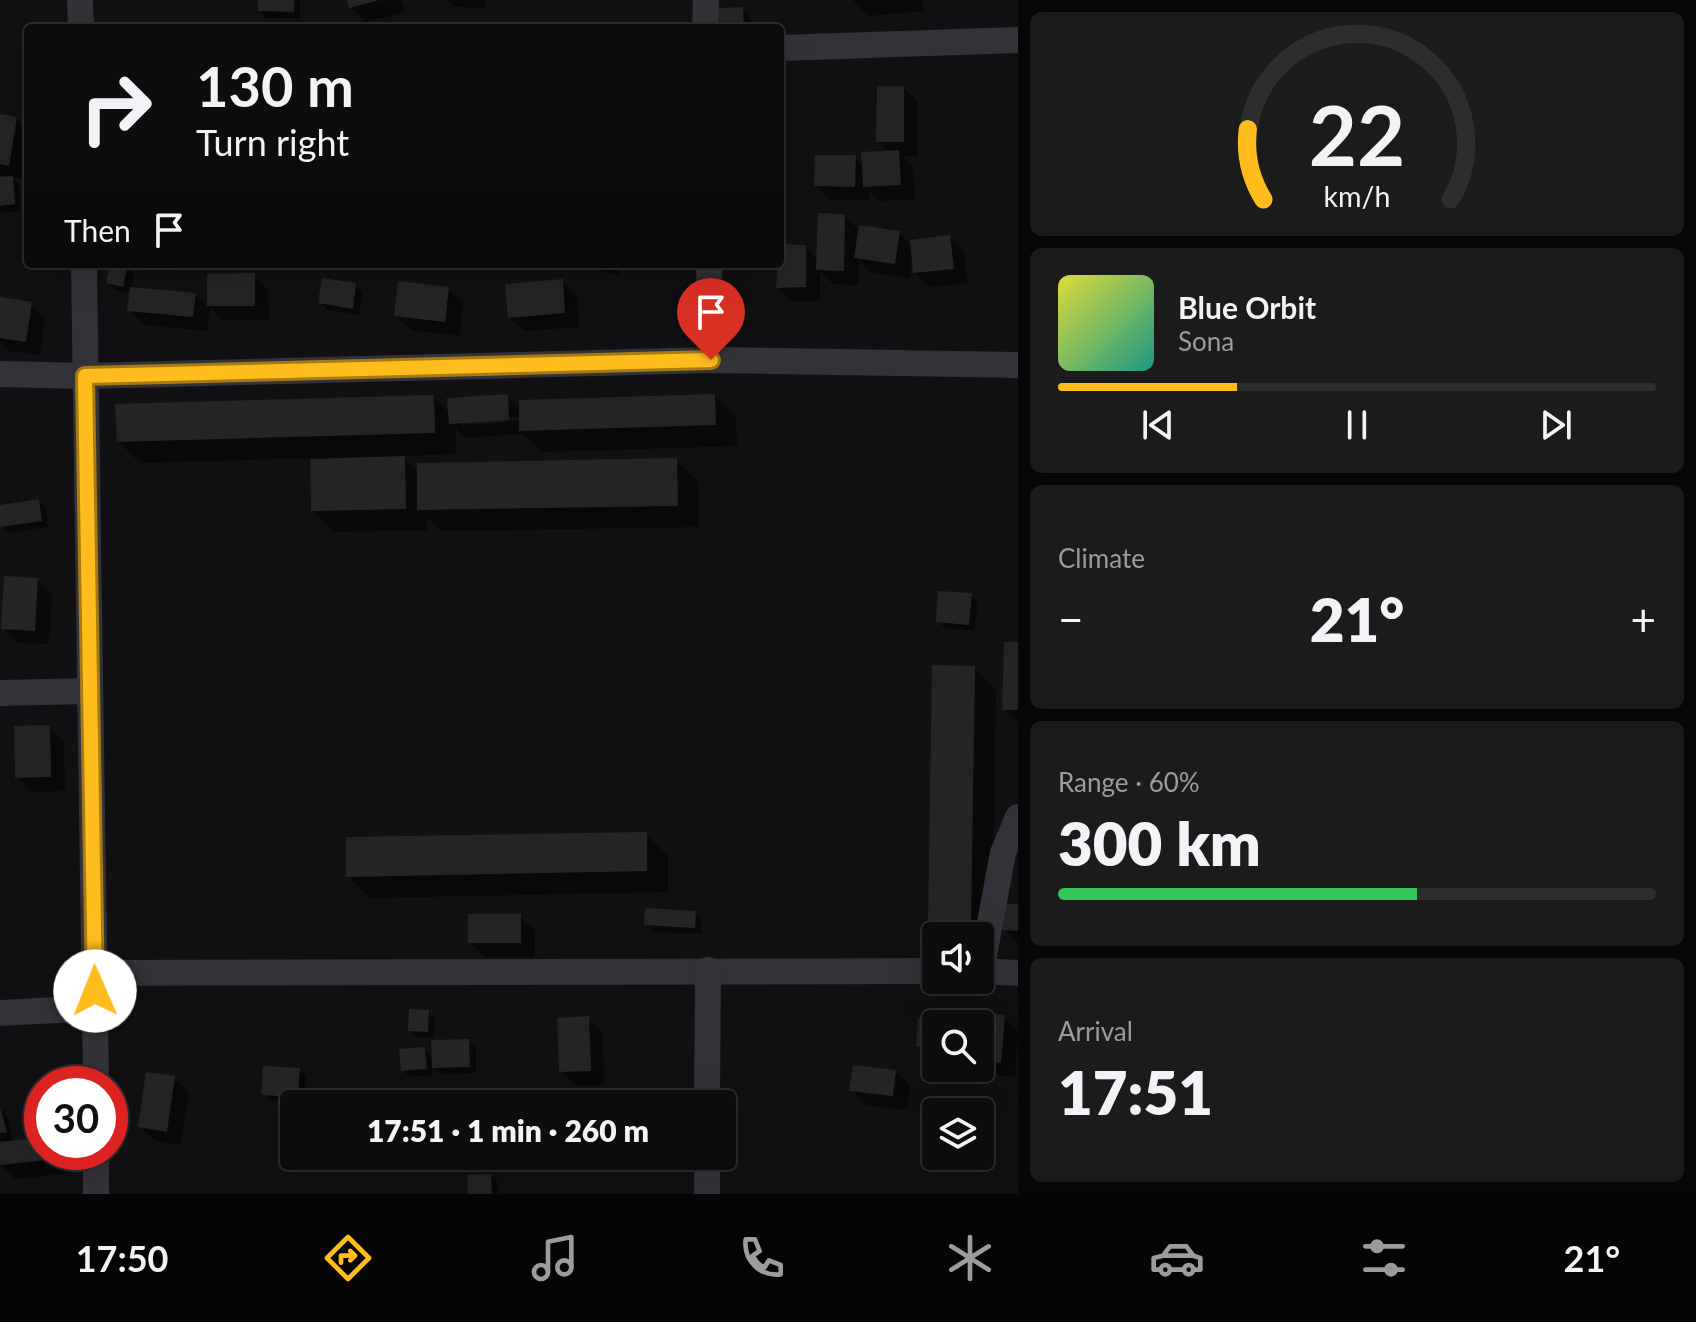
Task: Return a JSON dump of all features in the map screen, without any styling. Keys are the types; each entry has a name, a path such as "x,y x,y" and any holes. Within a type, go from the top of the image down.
{"street":[{"path":"80,0 81,24"},
{"path":"705,24 706,0"},
{"path":"784,48 1018,40"},
{"path":"84,268 96,1066"},
{"path":"709,268 711,360"},
{"path":"0,374 85,376 711,360 1018,365"},
{"path":"0,693 90,691"},
{"path":"990,922 1003,853 1018,817"},
{"path":"707,1090 708,970"},
{"path":"95,973 922,971"},
{"path":"994,972 1018,973"},
{"path":"0,1013 96,1008"},
{"path":"96,1170 96,1194"},
{"path":"707,1170 707,1194"}],"building":[{"path":"258,0 294,0 294,12 258,11"},
{"path":"347,0 377,0 377,1 349,8"},
{"path":"743,7 744,24 716,24 716,8"},
{"path":"877,86 904,86 904,142 876,142"},
{"path":"0,114 17,117 9,166 0,164"},
{"path":"899,150 901,185 863,187 861,152"},
{"path":"815,155 856,155 855,187 814,186"},
{"path":"13,176 15,204 0,206 0,177"},
{"path":"818,213 845,214 844,271 816,270"},
{"path":"859,225 900,231 895,264 854,258"},
{"path":"950,235 954,269 913,273 910,240"},
{"path":"784,244 806,245 806,287 776,288 778,268 784,268"},
{"path":"109,268 127,268 123,287 106,283"},
{"path":"255,273 255,306 207,306 207,274"},
{"path":"322,278 356,283 353,309 318,303"},
{"path":"563,279 565,313 508,318 505,284"},
{"path":"398,281 449,287 445,322 394,316"},
{"path":"130,287 196,293 193,317 127,311"},
{"path":"0,297 32,302 26,342 0,338"},
{"path":"508,394 509,420 449,424 447,398"},
{"path":"715,394 716,425 519,431 519,400"},
{"path":"434,395 435,433 117,442 115,404"},
{"path":"405,456 406,509 311,511 310,459"},
{"path":"677,458 678,506 417,510 417,463"},
{"path":"39,499 42,521 0,527 0,505"},
{"path":"4,576 38,578 35,631 1,629"},
{"path":"938,591 972,593 969,625 936,622"},
{"path":"1004,642 1018,642 1018,710 1002,710"},
{"path":"932,665 975,666 971,922 928,922"},
{"path":"50,725 51,777 15,778 14,726"},
{"path":"647,832 647,871 346,877 346,837"},
{"path":"1003,904 1018,904 1018,931 1002,930"},
{"path":"645,908 696,911 695,928 644,925"},
{"path":"468,914 521,914 521,943 468,943"},
{"path":"409,1009 429,1010 428,1032 408,1031"},
{"path":"994,1014 1005,1015 1001,1063 994,1062"},
{"path":"589,1016 591,1071 559,1072 557,1018"},
{"path":"918,1018 922,1018 922,1048 916,1047"},
{"path":"469,1039 470,1067 432,1068 431,1040"},
{"path":"425,1047 427,1069 401,1071 399,1049"},
{"path":"853,1065 896,1070 893,1096 849,1091"},
{"path":"263,1066 300,1068 298,1090 280,1090 280,1096 261,1095"},
{"path":"146,1072 175,1076 167,1132 138,1127"},
{"path":"0,1107 7,1132 0,1133"},
{"path":"24,1139 24,1163 0,1165 0,1142"},
{"path":"491,1174 492,1194 468,1194 467,1175"}],"route":[{"path":"95,991 85,376 711,360"}]}
